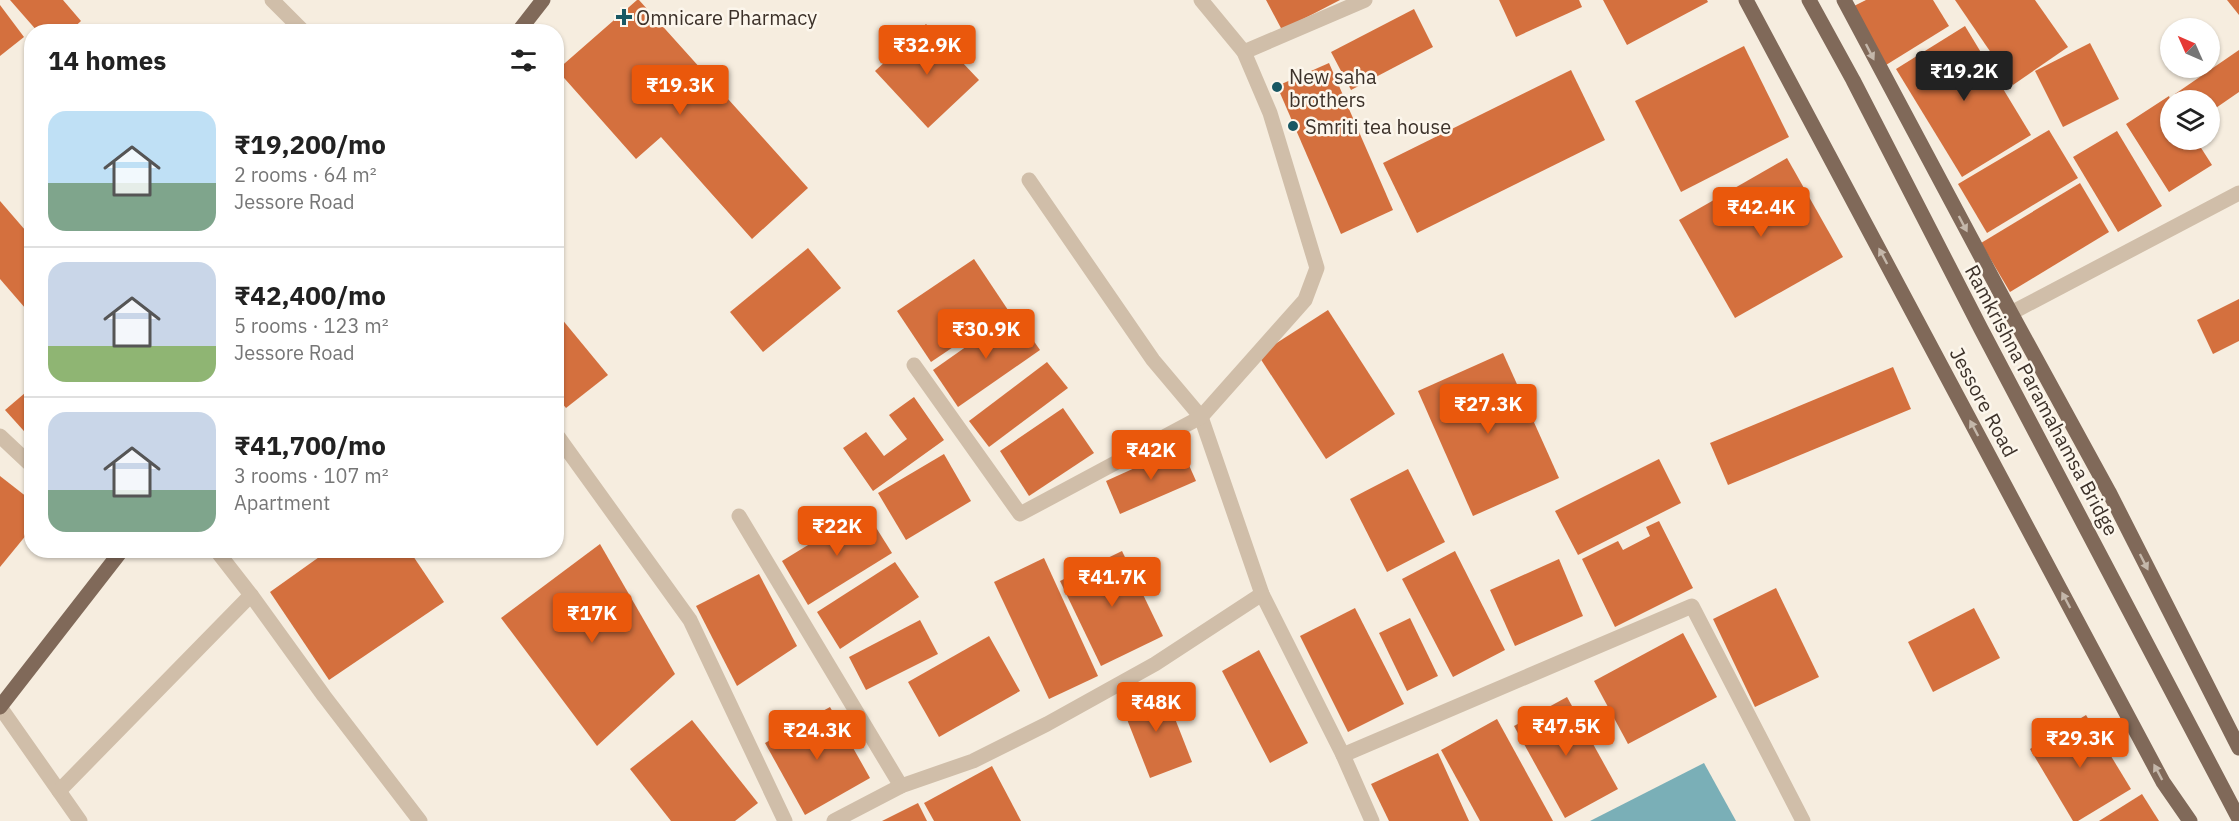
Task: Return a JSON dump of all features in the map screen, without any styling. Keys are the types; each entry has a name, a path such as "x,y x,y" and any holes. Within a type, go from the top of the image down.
{"main road":[{"path":"524,24 543,0"},
{"name":"Jessore Road","path":"1746,0 2163,782 2190,821"},
{"name":"Ramkrishna Paramahamsa Bridge","path":"1809,0 2239,819"},
{"path":"1844,0 2109,492 2239,748"},
{"path":"0,707 116,558"}],"street":[{"path":"272,0 296,24"},
{"path":"914,364 1020,514 1201,417 1305,300 1317,268 1270,113 1244,52 1201,0"},
{"path":"1244,52 1365,0"},
{"path":"1029,180 1153,360 1201,417 1262,594 1343,755 1372,821"},
{"path":"2011,313 2239,193"},
{"path":"0,436 24,458"},
{"path":"564,445 690,620 785,821"},
{"path":"739,516 901,786"},
{"path":"222,558 420,821"},
{"path":"834,821 901,786 973,761 1047,724 1155,664 1262,594"},
{"path":"59,790 251,595"},
{"path":"1343,755 1692,606 1803,821"},
{"path":"0,707 80,821"}],"water":[{"path":"1704,763 1736,821 1590,821"}],"building":[{"path":"10,0 63,0 81,21 78,24 31,24"},
{"path":"639,0 808,188 752,239 661,137 636,159 564,78 564,64"},
{"path":"1266,0 1340,0 1282,30"},
{"path":"1499,0 1579,0 1582,7 1516,37"},
{"path":"1603,0 1707,0 1708,2 1627,45"},
{"path":"1866,0 1933,0 1949,26 1886,65 1854,6"},
{"path":"1955,0 2035,0 2068,47 2013,85"},
{"path":"2227,0 2239,0 2239,15"},
{"path":"0,5 24,37 0,56"},
{"path":"1414,9 1433,47 1351,90 1331,52"},
{"path":"926,24 979,80 928,128 875,71"},
{"path":"1965,26 2031,135 1962,177 1896,69"},
{"path":"2090,43 2119,99 2063,127 2035,71"},
{"path":"1744,46 1789,137 1681,192 1635,101"},
{"path":"2239,50 2239,92 2220,105 2220,90 2181,90 2198,78 2220,78 2220,63"},
{"path":"1329,63 1393,210 1341,234 1277,86"},
{"path":"1571,70 1605,140 1417,233 1383,163"},
{"path":"2160,102 2160,150 2202,150 2212,165 2169,192 2126,124"},
{"path":"2049,130 2078,178 1987,233 1958,184"},
{"path":"2117,131 2162,206 2118,232 2073,157"},
{"path":"1787,158 1843,257 1735,318 1679,220"},
{"path":"2080,183 2109,232 2010,292 1981,243"},
{"path":"0,201 24,229 24,307 0,279"},
{"path":"808,248 841,288 763,352 730,312"},
{"path":"974,259 1008,310 931,362 897,311"},
{"path":"2239,299 2239,341 2213,354 2197,320"},
{"path":"1328,310 1395,414 1326,459 1258,355"},
{"path":"1014,313 1040,350 958,407 933,370"},
{"path":"564,322 608,375 566,408 564,406"},
{"path":"1503,353 1559,478 1473,516 1418,391"},
{"path":"1047,362 1068,388 989,447 969,421"},
{"path":"1893,367 1911,409 1728,485 1710,443"},
{"path":"24,394 24,431 5,410"},
{"path":"914,397 944,440 873,491 843,448 866,432 884,456 907,439 889,415"},
{"path":"1063,408 1094,453 1029,496 1000,451"},
{"path":"1181,447 1196,481 1120,514 1106,481"},
{"path":"944,454 971,501 906,540 878,493"},
{"path":"1659,459 1681,503 1578,555 1555,511"},
{"path":"1408,469 1445,542 1387,572 1350,499"},
{"path":"0,476 24,495 24,538 0,567"},
{"path":"865,510 892,553 808,605 782,561"},
{"path":"1659,521 1693,588 1615,627 1582,559 1618,541 1623,550 1650,536 1646,527"},
{"path":"600,544 675,674 597,746 501,618"},
{"path":"1122,551 1163,636 1101,666 1060,581"},
{"path":"1455,551 1505,650 1453,677 1402,579"},
{"path":"318,558 414,558 444,602 329,680 270,592"},
{"path":"1044,558 1098,676 1049,699 994,582"},
{"path":"1559,559 1583,616 1515,646 1490,590"},
{"path":"895,562 919,597 840,649 817,612"},
{"path":"759,574 797,646 737,686 696,606"},
{"path":"1776,588 1819,677 1755,707 1713,619"},
{"path":"1355,608 1404,704 1348,732 1300,636"},
{"path":"1974,608 2000,658 1933,692 1908,642"},
{"path":"1410,618 1438,676 1407,691 1379,633"},
{"path":"920,620 938,654 866,690 849,657"},
{"path":"1683,633 1717,697 1628,744 1594,681"},
{"path":"989,636 1020,691 939,737 908,682"},
{"path":"1259,650 1308,743 1270,763 1222,671"},
{"path":"1163,688 1192,762 1150,778 1121,704"},
{"path":"1567,697 1618,789 1565,818 1514,726"},
{"path":"830,707 870,778 805,815 765,743"},
{"path":"2086,715 2131,789 2078,821 2073,821 2030,749"},
{"path":"1497,719 1553,821 1480,821 1441,750"},
{"path":"692,720 758,803 735,821 671,821 630,769"},
{"path":"1438,753 1469,821 1389,821 1371,784"},
{"path":"992,766 1021,821 934,821 924,803"},
{"path":"2142,794 2159,821 2099,821"},
{"path":"918,803 927,821 882,821"}],"place":[{"name":"Omnicare Pharmacy","path":"624,17"},
{"name":"New saha brothers","path":"1277,87"},
{"name":"Smriti tea house","path":"1293,126"}]}
